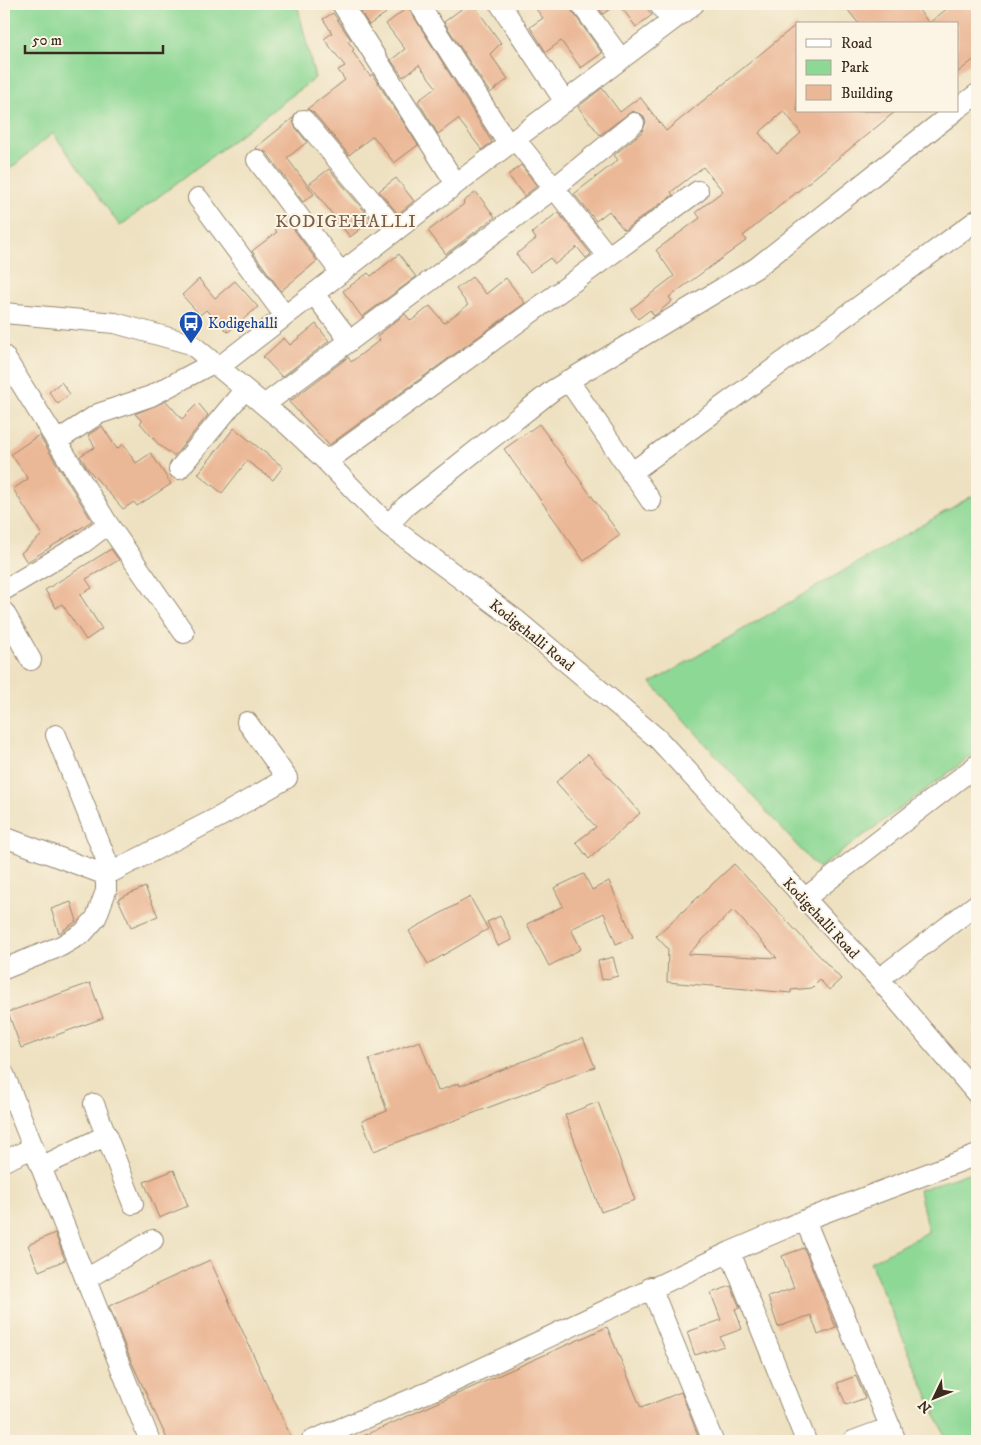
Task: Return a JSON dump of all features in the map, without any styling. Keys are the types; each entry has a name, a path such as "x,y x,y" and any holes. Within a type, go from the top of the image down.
{"street":[{"path":"342,4 456,184"},
{"path":"419,4 512,142 608,256"},
{"path":"500,4 565,102"},
{"path":"581,4 621,59"},
{"path":"659,4 671,21"},
{"path":"58,441 98,414 151,396 216,365 285,316 694,4"},
{"path":"958,108 977,94"},
{"path":"388,525 406,506 553,390 756,268 953,112"},
{"path":"304,120 396,230"},
{"path":"264,404 553,189 634,123"},
{"path":"257,160 341,273"},
{"path":"326,460 337,454 698,191"},
{"path":"198,198 285,316"},
{"path":"632,473 977,220"},
{"path":"314,294 350,341"},
{"name":"Kodigehalli Road","path":"4,313 115,323 191,344 264,404 326,460 388,525 515,619 658,739 879,980 977,1094"},
{"path":"4,356 108,524 184,633"},
{"path":"568,380 651,501"},
{"path":"179,469 245,389"},
{"path":"4,590 83,543 108,524"},
{"path":"4,612 31,660"},
{"path":"4,837 106,875 220,816 287,778 247,722"},
{"path":"4,969 61,946 83,933 96,918 106,891 106,859 56,735"},
{"path":"804,899 977,765"},
{"path":"879,980 977,904"},
{"path":"4,1074 150,1441"},
{"path":"94,1104 133,1204"},
{"path":"41,1167 107,1135"},
{"path":"4,1161 33,1148"},
{"path":"319,1440 454,1380 730,1252 805,1220 977,1155"},
{"path":"805,1220 893,1434 853,1441"},
{"path":"86,1279 153,1240"},
{"path":"730,1252 806,1441"},
{"path":"651,1287 713,1441"}],"green space":[{"path":"4,4 297,4 315,78 120,226 53,133 4,174"},
{"path":"977,493 977,752 818,869 651,683"},
{"path":"977,1170 977,1441 947,1441 870,1262 928,1232 919,1190"}],"building":[{"path":"356,4 379,4 386,13 369,25"},
{"path":"468,4 473,4 501,43 490,54 508,79 490,93 444,22"},
{"path":"532,4 567,4 602,53 581,68 561,41 546,52 530,27 543,18"},
{"path":"596,4 617,4 603,14"},
{"path":"619,4 643,4 652,15 636,27"},
{"path":"843,4 914,4 928,22 857,22"},
{"path":"953,4 977,4 977,57 958,72 958,22 930,22"},
{"path":"408,7 492,142 482,150 458,119 438,134 418,101 436,87 419,65 403,77 391,60 405,49 386,24"},
{"path":"333,13 351,40 348,41 354,50 352,51 370,76 372,74 418,145 394,163 373,136 349,155 313,112 307,109 345,80 338,70 345,66 324,39 332,33 323,19"},
{"path":"796,25 796,112 895,112 743,236 747,240 669,297 672,301 654,316 650,310 638,319 631,309 674,276 656,250 700,218 696,212 723,191 703,167 671,192 673,195 624,230 609,211 596,221 574,194 618,160 614,155 642,132 646,122 643,115 632,111 600,135 578,107 602,88 620,112 640,97 666,131","holes":["784,111 801,133 777,154 759,133"]},
{"path":"293,118 295,127 307,142 287,158 314,194 303,202 267,153 255,148"},
{"path":"521,165 537,186 524,196 508,175"},
{"path":"329,169 372,220 350,237 309,184"},
{"path":"396,178 414,201 398,214 379,191"},
{"path":"476,192 495,217 446,254 428,231 464,204 463,202"},
{"path":"558,212 591,254 586,258 577,247 555,264 550,258 530,272 516,254 536,239 532,233"},
{"path":"287,220 317,261 281,291 252,251 277,232 275,230"},
{"path":"399,254 416,277 362,317 343,291 368,273 371,276"},
{"path":"472,277 486,294 506,278 525,303 329,445 289,402 348,357 351,362 380,340 377,336 405,314 411,321 430,306 444,323 468,305 456,289"},
{"path":"199,279 215,298 235,281 258,307 228,332 206,310 200,315 182,295"},
{"path":"316,324 329,341 282,377 263,357 284,338 290,345"},
{"path":"61,382 70,394 58,404 49,392"},
{"path":"166,401 182,419 198,403 208,415 174,456 158,444 140,423 142,421 135,414"},
{"path":"539,424 620,535 584,561 504,449"},
{"path":"102,426 117,449 123,444 136,463 151,453 171,484 137,506 134,502 123,509 88,469 80,456 95,447 88,435"},
{"path":"234,428 283,467 273,480 247,461 222,493 198,474"},
{"path":"39,435 92,521 27,562 21,553 42,535 13,489 28,479 11,454"},
{"path":"111,549 119,560 86,579 92,588 80,595 102,629 86,640 62,604 56,608 45,590"},
{"path":"588,754 640,813 589,859 576,842 596,827 556,782"},
{"path":"734,864 841,979 829,990 820,980 812,988 791,990 791,993 667,982 668,949 656,936","holes":["733,910 777,958 688,954"]},
{"path":"584,874 592,890 609,881 633,937 616,944 604,913 571,929 581,949 549,966 527,924 563,906 554,888"},
{"path":"145,887 158,916 131,927 118,899"},
{"path":"470,897 488,929 428,964 409,931"},
{"path":"71,902 77,921 59,933 51,909"},
{"path":"500,916 512,940 498,946 487,922"},
{"path":"613,957 618,976 602,980 598,961"},
{"path":"90,983 103,1018 21,1048 8,1012"},
{"path":"583,1038 595,1067 374,1151 362,1121 387,1111 369,1059 420,1041 438,1091 459,1083 460,1086"},
{"path":"598,1102 635,1200 601,1212 565,1115"},
{"path":"174,1170 188,1206 159,1218 144,1182"},
{"path":"55,1233 65,1260 39,1271 28,1245"},
{"path":"804,1248 836,1328 818,1335 811,1315 778,1327 768,1297 794,1288 782,1256"},
{"path":"210,1260 291,1437 282,1441 168,1441 131,1361 109,1306"},
{"path":"731,1286 740,1308 735,1309 742,1329 720,1337 724,1346 695,1355 687,1332 721,1320 711,1293"},
{"path":"607,1327 641,1408 681,1392 700,1441 352,1441"},
{"path":"856,1376 865,1398 846,1405 837,1383"}],"place":[{"name":"Kodigehalli","path":"191,344"}],"district":[{"name":"KODIGEHALLI","path":"346,221"}]}
